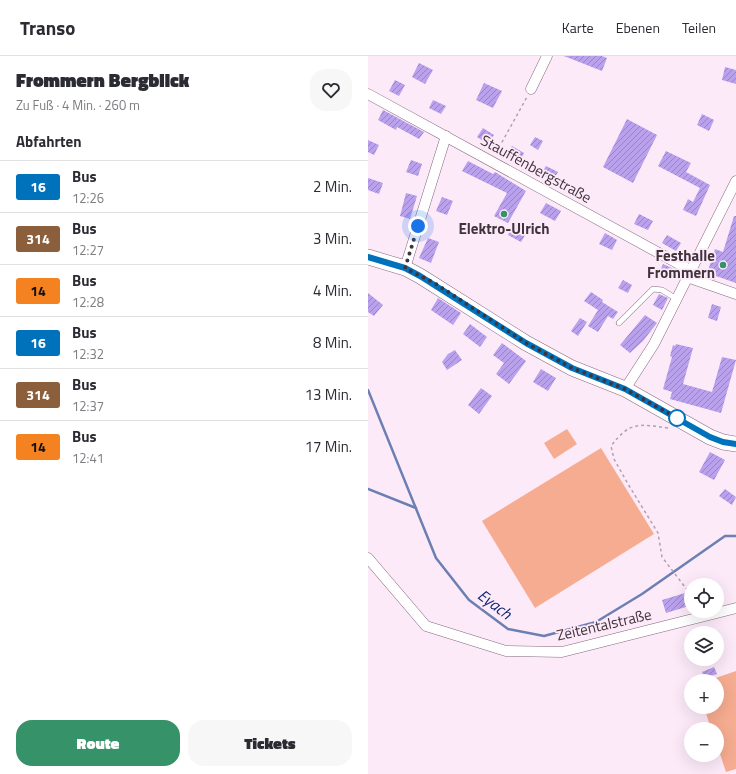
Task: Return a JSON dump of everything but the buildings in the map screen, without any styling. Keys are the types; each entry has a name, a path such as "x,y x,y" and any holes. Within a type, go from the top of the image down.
{"main road":[{"path":"368,257 405,268 436,284 526,343 572,368 625,389 710,437 723,442 736,444"}],"street":[{"path":"531,89 548,56"},
{"name":"Stauffenbergstraße","path":"368,94 491,161 688,273 736,294"},
{"path":"405,268 446,136"},
{"path":"625,389 654,344 675,298 736,181"},
{"name":"Zeitentalstraße","path":"368,558 426,626 506,651 562,652 736,608"}],"lane":[{"path":"618,323 653,289 662,290 675,298"}],"path":[{"path":"491,161 531,89"},
{"path":"674,428 636,426 622,431 612,446 614,459 624,478 658,533 662,557 684,585"}],"shaded area":[{"path":"567,429 577,444 554,459 544,443"},
{"path":"601,448 654,534 535,608 482,521"},
{"path":"736,671 736,769 726,772 723,762 724,762 724,722 709,722 706,714 724,714 724,675"}],"waterway":[{"name":"Eyach","path":"368,390 436,558 469,600 508,629 544,636 596,622 642,594 725,536 736,536"},
{"path":"368,489 416,508"}],"bus line":[{"name":"16","path":"368,257 405,268 436,284 526,343 572,368 625,389 710,437 723,442 736,444"}],"place":[{"name":"Elektro-Ulrich","path":"504,214"},
{"name":"Festhalle Frommern","path":"723,265"}],"route":[{"path":"418,226 405,268 436,284 526,343 572,368 625,389 677,418"}]}
